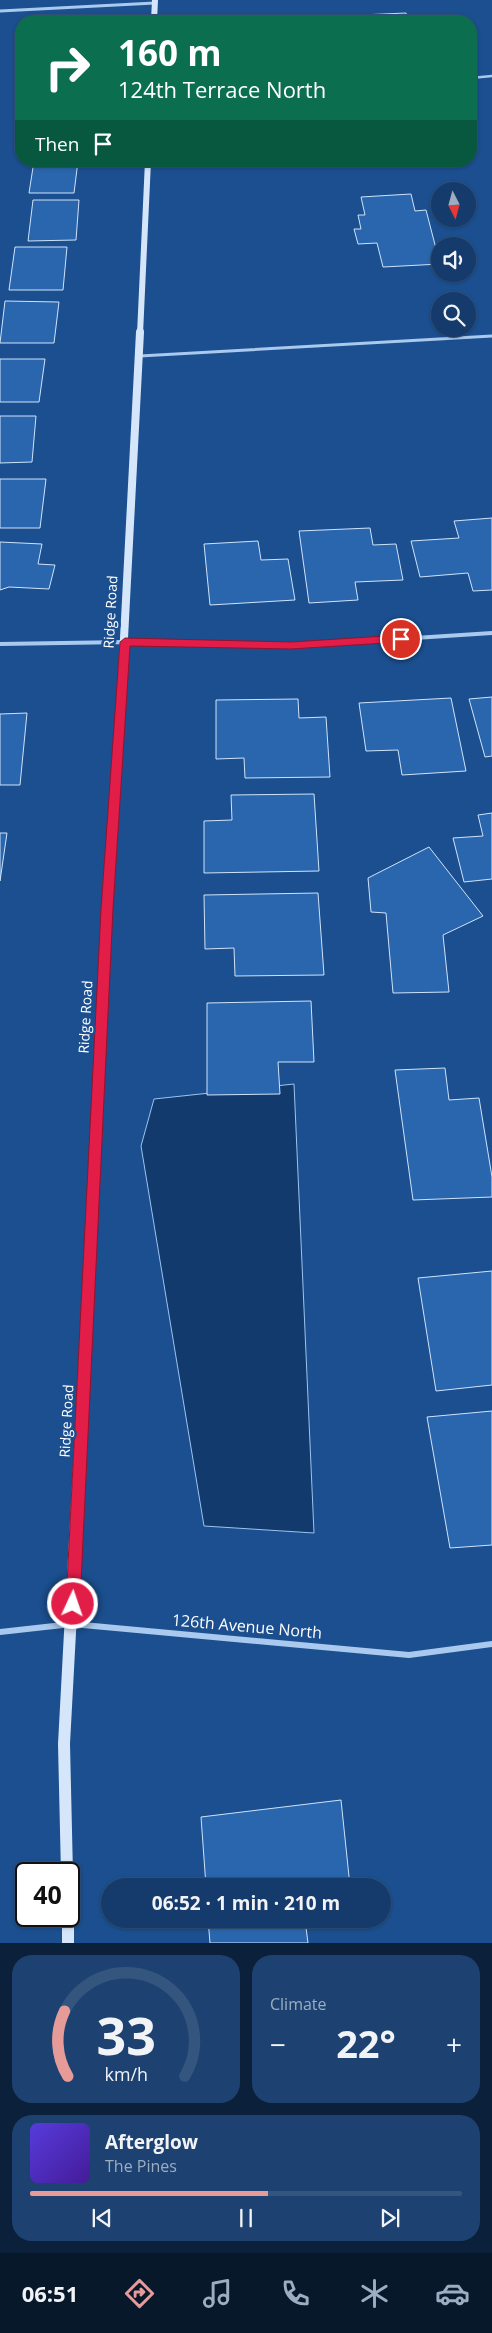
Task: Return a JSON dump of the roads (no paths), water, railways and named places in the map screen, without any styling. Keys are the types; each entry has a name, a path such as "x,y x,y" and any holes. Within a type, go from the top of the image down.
{"street":[{"path":"0,11 155,1 154,15"},
{"name":"Ridge Road","path":"67,1862 64,1744 72,1624 107,909 125,642 148,167"},
{"path":"0,644 125,642 291,646 492,633"},
{"name":"126th Avenue North","path":"0,1632 72,1624 409,1655 492,1644"},
{"path":"68,1927 68,1943"}],"lane":[{"path":"477,77 492,76"},
{"path":"140,356 492,336"}],"water":[{"path":"294,1084 314,1533 204,1526 141,1146 154,1099"}]}
